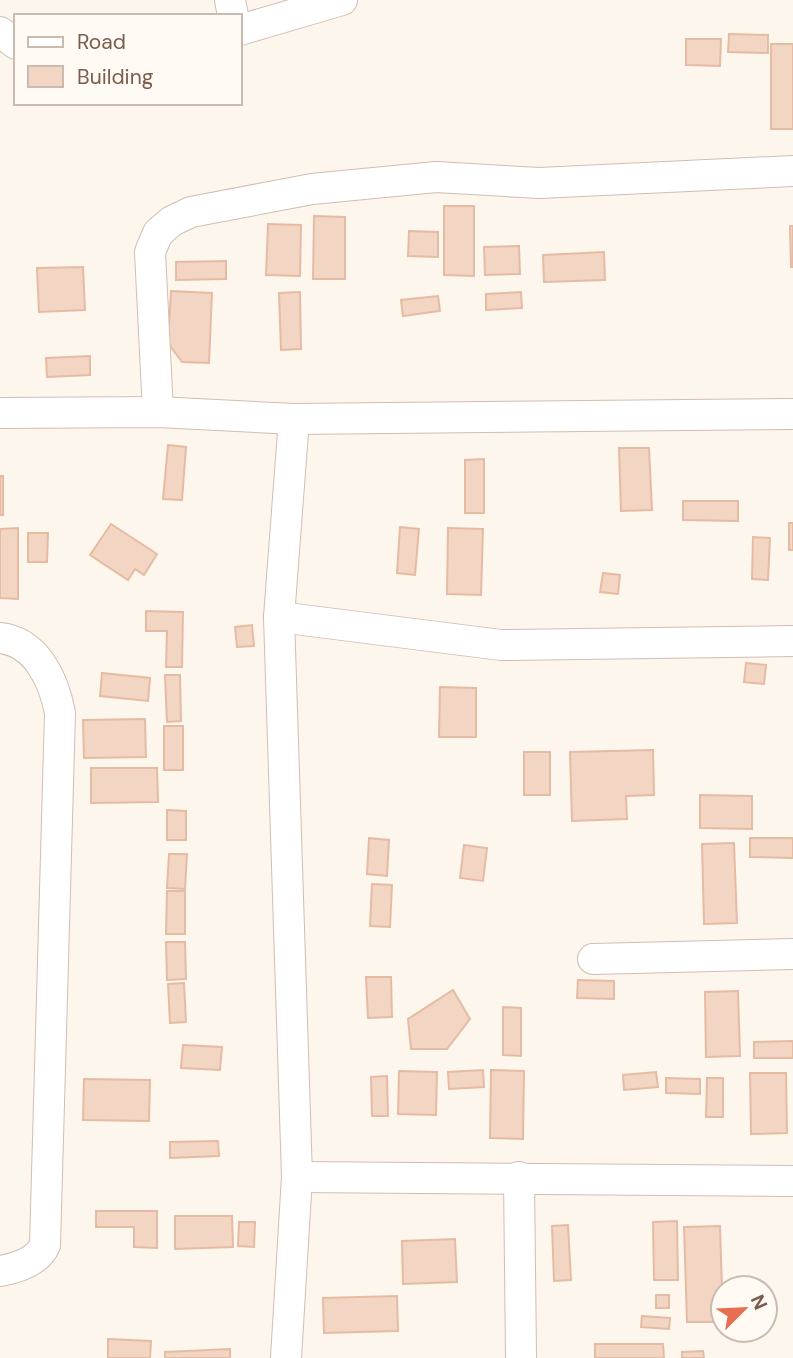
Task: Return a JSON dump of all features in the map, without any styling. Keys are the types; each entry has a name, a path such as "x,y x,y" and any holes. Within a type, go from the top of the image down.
{"street":[{"path":"242,29 342,0"},
{"path":"158,412 150,252 158,233 172,221 191,212 312,189 436,177 539,183 793,171"},
{"path":"0,413 158,412 294,419 793,414"},
{"path":"286,1358 297,1177 279,617 294,419"},
{"path":"279,617 500,645 793,640"},
{"path":"0,638 12,639 25,647 41,664 56,695 60,713 45,1245 38,1256 30,1261 0,1271"},
{"path":"593,958 793,954"},
{"path":"297,1177 793,1181"},
{"path":"519,1177 521,1358"}],"building":[{"path":"729,34 768,35 768,53 728,52"},
{"path":"686,39 721,39 720,66 686,65"},
{"path":"771,44 793,44 793,129 771,129"},
{"path":"444,206 474,206 474,276 444,275"},
{"path":"314,216 345,217 345,279 313,279"},
{"path":"268,224 301,225 300,276 266,275"},
{"path":"790,226 793,226 793,267 791,267"},
{"path":"409,231 438,232 438,257 408,256"},
{"path":"519,246 520,274 485,275 484,247"},
{"path":"604,252 605,280 544,282 543,255"},
{"path":"226,261 226,279 176,280 176,262"},
{"path":"83,267 85,310 39,312 37,268"},
{"path":"171,291 212,293 209,363 182,362 168,343"},
{"path":"300,292 301,349 281,350 279,293"},
{"path":"521,292 522,308 486,310 486,294"},
{"path":"438,296 440,311 403,316 401,300"},
{"path":"90,356 90,375 47,377 46,358"},
{"path":"168,445 186,447 182,500 163,499"},
{"path":"619,448 649,448 652,510 621,511"},
{"path":"484,459 484,513 465,513 465,460"},
{"path":"0,476 3,476 3,515 0,515"},
{"path":"683,501 738,501 738,521 683,520"},
{"path":"789,523 793,523 793,550 789,550"},
{"path":"111,524 157,554 144,575 135,569 128,580 90,555"},
{"path":"400,527 419,529 415,575 397,573"},
{"path":"18,528 18,599 0,598 0,529"},
{"path":"448,528 483,529 481,595 447,594"},
{"path":"28,533 48,533 47,562 28,562"},
{"path":"753,537 770,538 768,580 752,579"},
{"path":"603,573 620,575 618,594 600,592"},
{"path":"146,611 183,612 182,667 166,667 167,631 146,631"},
{"path":"252,625 254,646 237,647 235,627"},
{"path":"746,663 766,665 764,684 744,682"},
{"path":"102,673 150,678 148,701 100,696"},
{"path":"165,675 180,675 181,721 167,722"},
{"path":"440,687 476,688 476,737 439,737"},
{"path":"145,719 146,757 84,758 83,720"},
{"path":"164,726 183,726 183,770 164,770"},
{"path":"653,750 654,795 626,796 627,819 572,821 570,752"},
{"path":"524,752 550,752 550,795 524,795"},
{"path":"91,768 157,768 158,802 91,803"},
{"path":"700,795 752,796 752,829 700,828"},
{"path":"167,810 186,811 186,840 167,840"},
{"path":"369,838 389,840 387,876 367,874"},
{"path":"750,838 793,838 793,858 750,857"},
{"path":"734,843 737,923 704,924 702,844"},
{"path":"464,845 487,848 483,881 460,878"},
{"path":"169,854 187,854 185,889 167,888"},
{"path":"372,884 392,885 390,927 370,926"},
{"path":"167,891 185,891 185,934 166,934"},
{"path":"166,942 185,942 186,979 167,980"},
{"path":"366,977 391,977 392,1017 368,1018"},
{"path":"578,980 614,981 614,999 577,998"},
{"path":"184,983 186,1022 170,1023 168,984"},
{"path":"453,990 470,1019 447,1049 411,1049 408,1019"},
{"path":"738,991 740,1056 706,1057 705,992"},
{"path":"503,1007 521,1008 521,1056 503,1055"},
{"path":"793,1041 793,1058 754,1058 754,1042"},
{"path":"183,1045 222,1047 220,1070 181,1068"},
{"path":"483,1070 484,1087 449,1089 448,1072"},
{"path":"491,1070 524,1071 523,1139 490,1138"},
{"path":"399,1071 437,1072 436,1115 398,1114"},
{"path":"656,1072 658,1087 624,1090 623,1075"},
{"path":"750,1073 786,1073 787,1133 751,1134"},
{"path":"387,1076 388,1116 372,1116 371,1077"},
{"path":"666,1078 700,1079 700,1094 666,1093"},
{"path":"707,1078 723,1078 723,1117 706,1117"},
{"path":"84,1079 150,1080 149,1121 83,1120"},
{"path":"218,1141 219,1156 170,1158 170,1142"},
{"path":"96,1211 157,1211 157,1248 134,1247 134,1227 96,1227"},
{"path":"175,1216 232,1216 233,1247 175,1249"},
{"path":"677,1221 678,1280 654,1280 653,1222"},
{"path":"239,1222 255,1222 254,1247 238,1246"},
{"path":"568,1225 571,1280 554,1281 552,1226"},
{"path":"720,1226 722,1274 709,1274 709,1322 687,1322 684,1227"},
{"path":"455,1239 457,1282 403,1284 402,1241"},
{"path":"656,1295 669,1295 669,1308 656,1308"},
{"path":"397,1296 398,1331 324,1333 323,1298"},
{"path":"642,1316 670,1318 669,1329 641,1327"},
{"path":"108,1339 151,1341 150,1358 108,1358"},
{"path":"595,1344 663,1344 664,1358 595,1358"},
{"path":"230,1349 230,1358 165,1358 165,1352"},
{"path":"703,1351 704,1358 682,1358 682,1352"}]}
